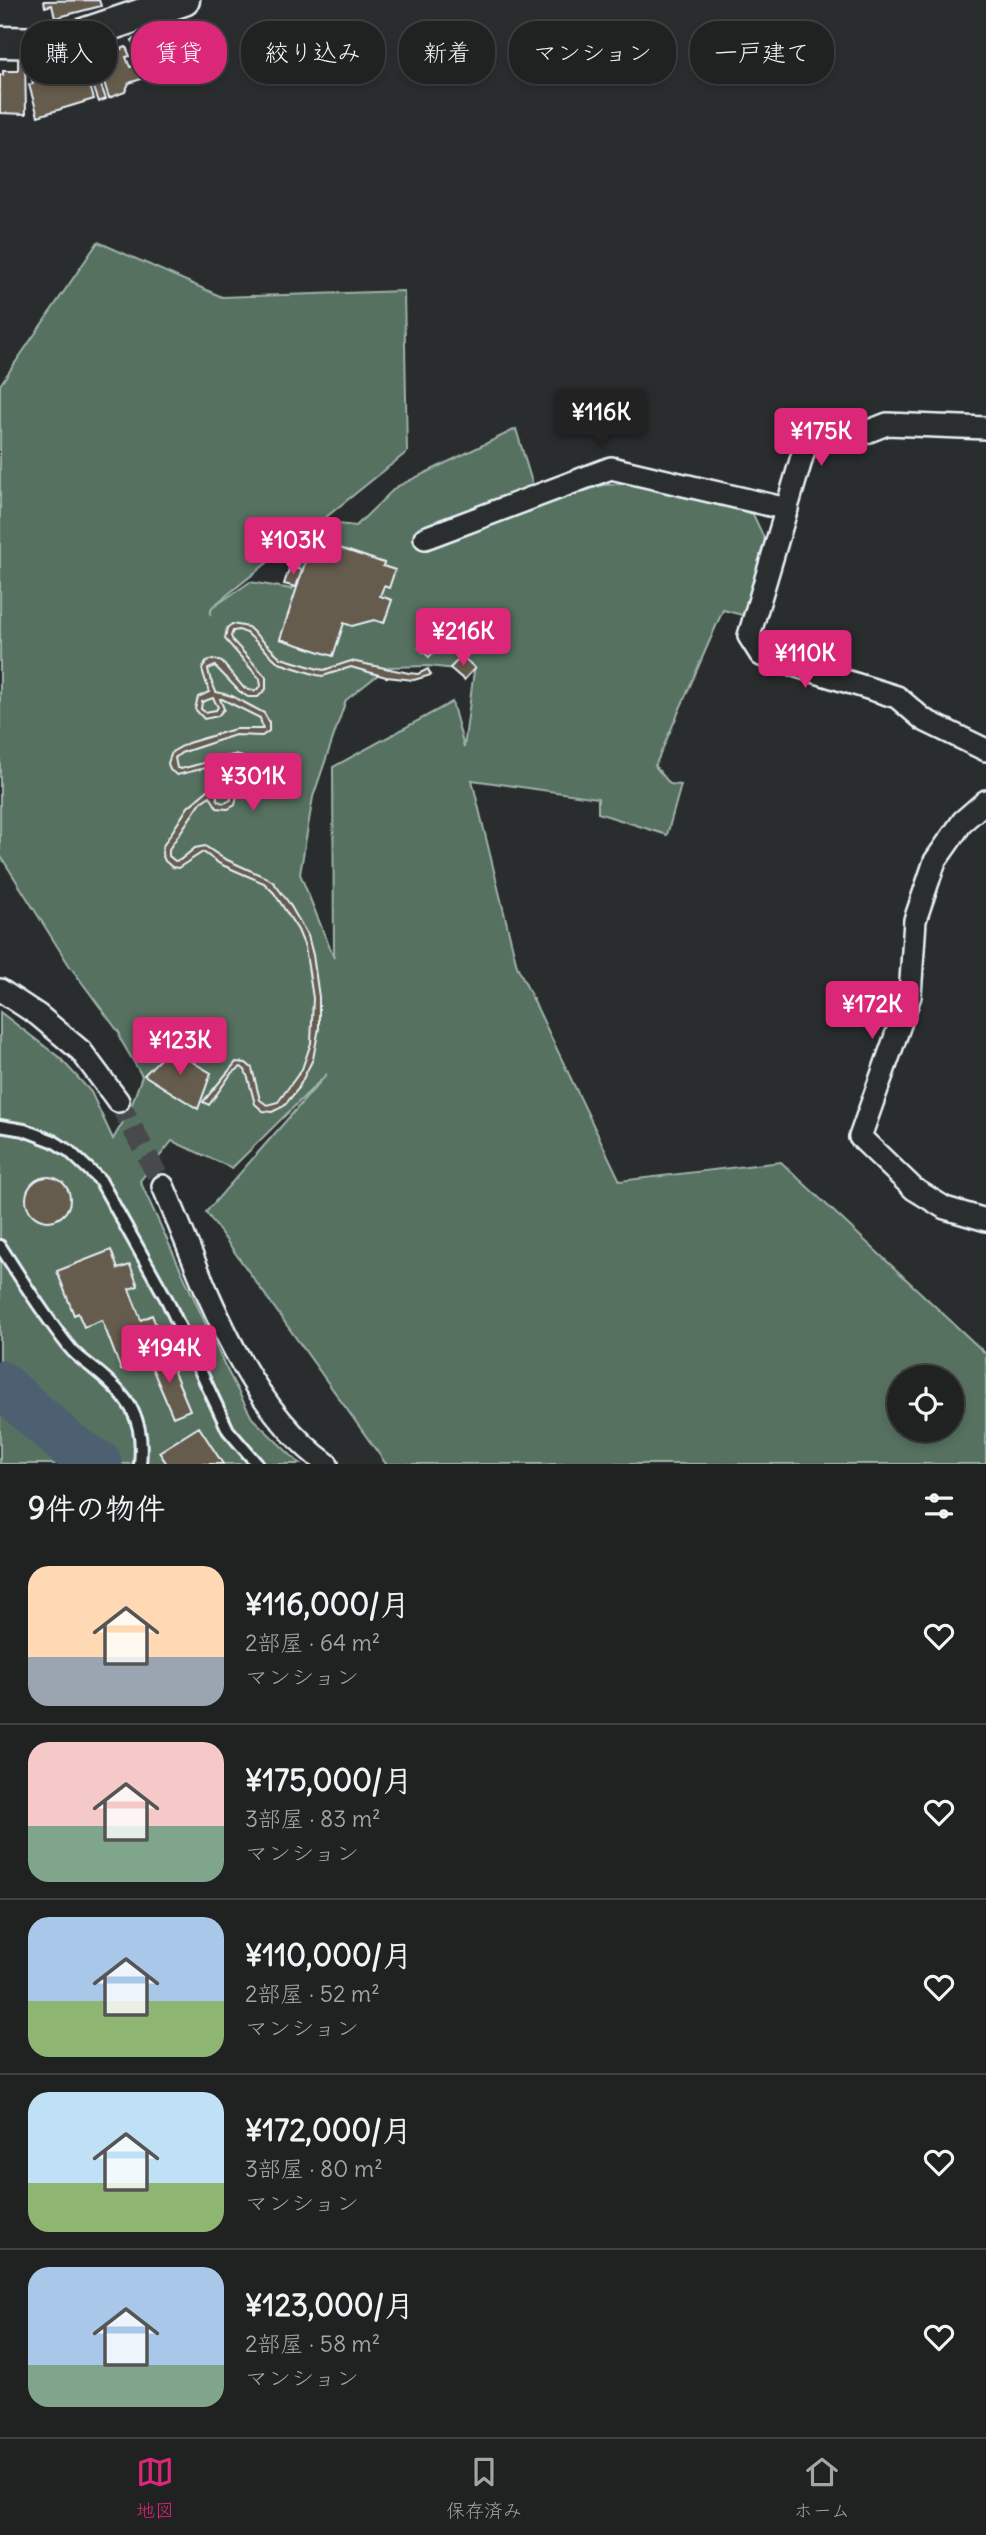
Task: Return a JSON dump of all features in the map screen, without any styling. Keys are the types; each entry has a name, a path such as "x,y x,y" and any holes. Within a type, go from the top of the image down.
{"street":[{"path":"0,43 56,43 184,0"},
{"path":"986,428 887,424 864,433 812,423 749,636 761,654 897,697 924,720 986,750"},
{"path":"425,538 611,468 787,509"},
{"path":"986,801 963,821 935,861 915,920 910,996 860,1138 914,1189 945,1208 986,1220"},
{"path":"0,990 38,1015 81,1051 118,1101"},
{"path":"163,1185 239,1359 267,1405 327,1464"}],"lane":[{"path":"0,1126 24,1130 53,1142 69,1151 100,1180 167,1300 228,1430 257,1464"},
{"path":"0,1245 72,1350 128,1400 138,1420 142,1449 140,1464"}],"green space":[{"path":"98,242 222,297 404,291 407,452 320,522 356,526 396,487 516,429 539,506 603,485 636,483 753,514 765,540 746,616 723,610 655,766 670,784 681,785 667,835 598,813 598,798 472,780 517,966 620,1181 781,1162 986,1354 986,1464 386,1464 206,1212 327,1074 232,1168 172,1141 140,1181 226,1368 252,1418 300,1464 0,1464 0,1012 60,1058 91,1092 113,1139 129,1112 142,1076 119,1037 120,1034 69,965 0,855 0,385","holes":["307,531 292,589 250,582 212,608 210,615 212,607","428,666 474,671 464,747 452,702 333,767 334,958 300,874 313,797 346,700 388,667"]}],"building":[{"path":"99,0 101,6 55,18 52,5 45,7 44,1"},
{"path":"126,47 130,56 126,57 131,67 131,82 125,92 109,98 105,84 117,84 117,50"},
{"path":"18,58 21,58 21,84 25,84 26,114 0,113 0,75 3,75 3,71 18,71"},
{"path":"89,84 94,99 38,116 29,85"},
{"path":"93,84 100,84 106,99 99,102"},
{"path":"313,539 384,563 383,566 395,570 389,588 384,586 380,596 392,600 384,623 374,620 352,626 344,623 333,656 280,639"},
{"path":"290,566 302,570 296,587 284,584"},
{"path":"232,624 248,627 281,658 318,669 324,670 351,661 418,674 428,669 431,675 414,680 386,677 351,667 323,676 317,675 279,663 247,633 233,631 233,641 266,677 266,689 258,697 248,697 215,666 208,669 210,678 216,692 232,696 264,713 269,722 269,731 262,736 235,735 181,753 175,758 177,768 181,769 237,754 246,759 247,772 242,778 231,783 238,792 235,805 228,809 217,808 210,796 201,802 169,849 169,856 175,861 180,860 195,848 205,846 223,858 267,878 289,903 308,936 319,997 319,1028 313,1059 298,1089 284,1106 272,1112 263,1111 255,1104 245,1070 241,1067 231,1074 209,1105 203,1102 236,1062 246,1063 252,1068 260,1100 267,1105 278,1102 302,1069 311,1043 313,998 305,947 298,930 274,893 264,883 220,864 203,852 178,868 165,861 162,854 163,846 188,807 216,783 239,773 241,769 240,763 234,761 177,775 170,770 168,763 172,752 188,743 235,729 263,729 260,718 222,699 224,709 218,716 204,719 195,709 198,697 209,692 202,669 207,661 213,659 222,662 243,687 249,690 255,691 261,686 260,679 225,639 227,628","holes":["213,698 218,707 216,710 205,712 201,709 202,702","228,789 231,792 231,800 220,802 217,799 217,790"]},
{"path":"432,634 442,642 429,657 419,648"},
{"path":"462,656 475,668 464,680 450,668"},
{"path":"170,1049 211,1073 198,1109 144,1075"},
{"path":"48,1177 57,1178 64,1183 69,1190 69,1208 64,1215 57,1220 48,1221 39,1220 32,1215 27,1208 26,1199 27,1190 32,1183 39,1178"},
{"path":"111,1250 118,1269 130,1265 138,1286 129,1289 141,1320 152,1315 159,1333 150,1337 157,1357 121,1370 102,1320 84,1327 78,1313 74,1315 57,1271"},
{"path":"166,1353 190,1410 173,1417 149,1361"},
{"path":"199,1427 223,1464 167,1464 159,1452"}],"waterway":[{"path":"0,1384 70,1446 99,1464"}],"tunnel":[{"path":"118,1101 163,1186"}]}
